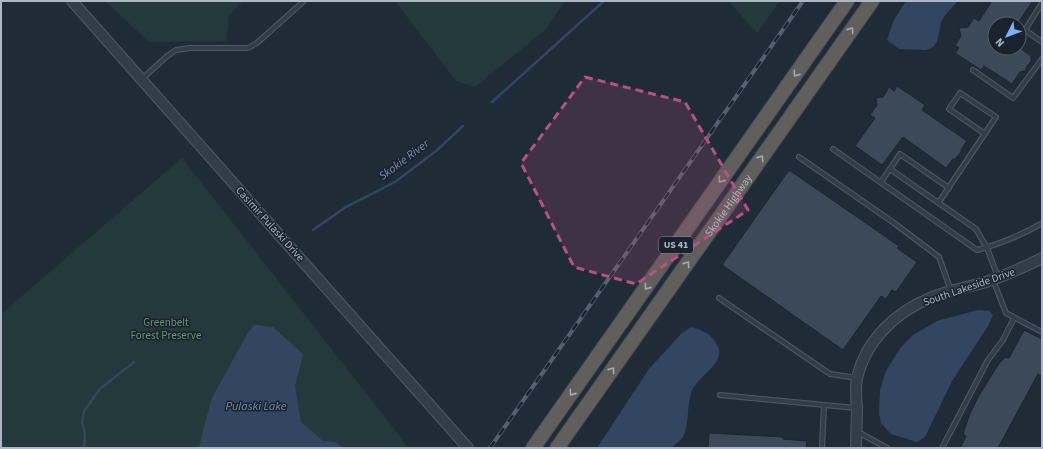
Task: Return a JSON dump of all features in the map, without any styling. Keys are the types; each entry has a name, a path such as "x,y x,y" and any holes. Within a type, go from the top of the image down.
{"highway":[{"name":"Skokie Highway","path":"533,448 847,1"},
{"name":"Skokie Highway","path":"557,448 872,1"}],"street":[{"name":"Casimir Pulaski Drive","path":"72,1 466,446"},
{"name":"South Lakeside Drive","path":"856,448 855,395 857,378 871,344 880,333 904,311 930,298 1022,269 1042,258"}],"lane":[{"path":"142,80 166,57 176,50 190,48 248,48 257,43 304,1"},
{"path":"1042,3 1025,30 1042,42"},
{"path":"973,70 1013,98 1042,59"},
{"path":"939,202 949,188 985,134 996,117 960,93 949,110 985,134"},
{"path":"833,149 977,250 987,248 1042,223"},
{"path":"881,182 900,154 949,188"},
{"path":"799,157 894,223 939,257 951,291"},
{"path":"890,169 976,229 987,248 1006,313 1042,332"},
{"path":"719,298 830,374 857,378"},
{"path":"942,448 988,360 1003,340 1014,318"},
{"path":"720,395 856,408"},
{"path":"822,448 824,405"},
{"path":"856,431 887,448"}],"highlighted area":[{"path":"585,77 685,102 748,210 636,284 574,267 521,163"}],"green space":[{"path":"105,1 243,1 229,16 226,41 149,42"},
{"path":"395,1 565,1 545,30 475,87 456,81"},
{"path":"728,1 780,1 757,33"},
{"name":"Greenbelt Forest Preserve","path":"182,158 409,448 1,448 1,314"}],"water":[{"path":"906,1 958,1 941,22 937,42 933,47 926,50 899,49 887,40 894,20"},
{"path":"978,310 989,311 993,315 988,326 952,381 925,437 917,442 891,434 881,423 879,413 880,390 886,371 901,347 913,335 937,321"},
{"name":"Pulaski Lake","path":"254,325 273,327 303,354 295,386 301,422 323,441 336,442 343,448 199,448 212,398 247,334"},
{"path":"691,327 708,334 711,337 719,350 719,356 716,363 694,387 691,393 687,425 682,439 671,448 597,448 649,369 682,333"}],"building":[{"path":"992,1 1033,1 1023,16 987,16 987,56 1027,56 1027,53 1031,56 1031,62 1026,67 1026,71 1020,72 1012,84 984,66 981,70 955,53 959,48 955,45 961,36 959,28 968,27 974,18 979,21"},
{"path":"897,86 925,105 922,110 967,141 961,152 946,168 903,137 882,165 855,146 875,118 870,115 877,105 876,98 883,97 889,87 894,91"},
{"path":"789,170 899,246 897,248 917,262 896,292 892,290 886,299 881,296 843,350 722,265"},
{"path":"1024,330 1042,339 1042,376 1038,374 998,448 960,448 966,436 963,434 969,416 977,399 998,365 1005,357 1009,358"},
{"path":"709,433 783,437 783,439 807,441 806,448 708,448"}],"waterway":[{"name":"Skokie River","path":"492,102 604,1"},
{"name":"Skokie River","path":"313,230 346,207 395,182 436,151 463,126"},
{"name":"Skokie River","path":"84,448 85,434 82,422 84,411 100,389 134,362"}],"railway":[{"path":"490,448 803,1"}]}
